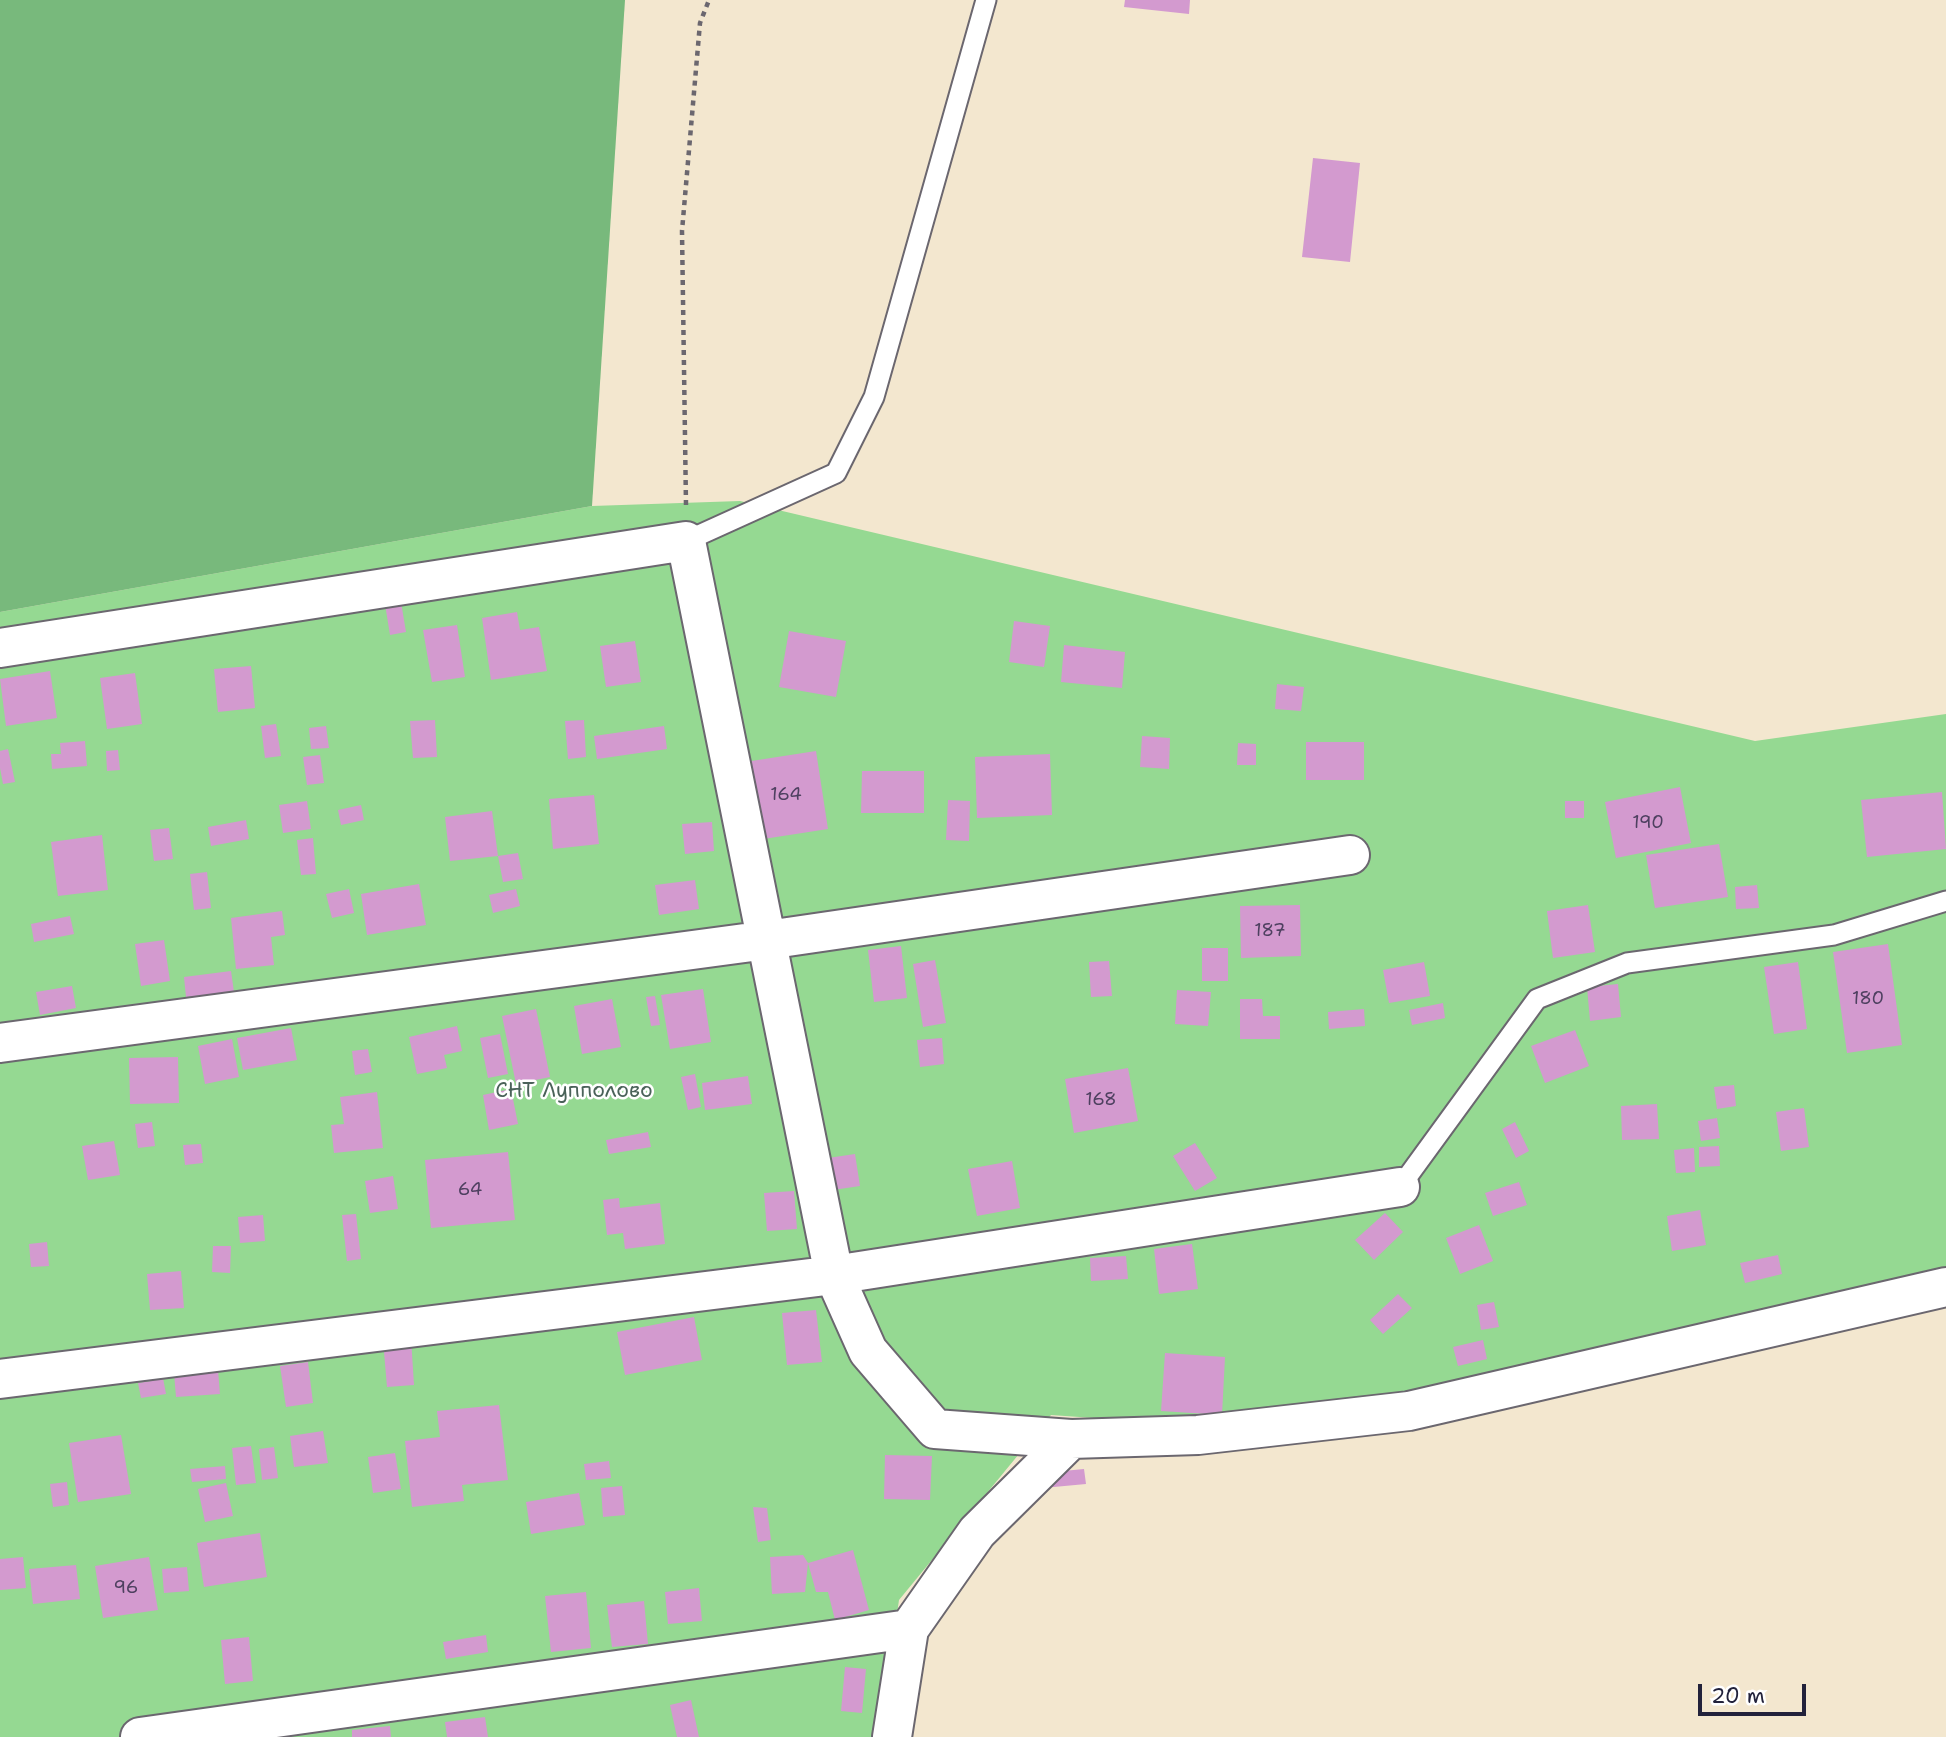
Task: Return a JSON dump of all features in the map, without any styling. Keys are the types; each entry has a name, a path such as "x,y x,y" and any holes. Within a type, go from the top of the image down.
{"street":[{"path":"0,648 686,541 834,1275 868,1351 935,1429 1072,1439 1198,1435 1409,1411 1946,1287"},
{"path":"0,1043 767,940 1350,855"},
{"path":"0,1379 834,1275 1400,1187"},
{"path":"892,1737 909,1629 977,1532 1072,1439"},
{"path":"141,1737 909,1629"}],"lane":[{"path":"686,541 836,473 874,397 986,0"},
{"path":"1400,1187 1537,999 1627,964 1835,935 1946,901"}],"path":[{"path":"686,541 682,231 700,23 709,0"}],"green space":[{"path":"0,0 625,0 592,506 0,612"},
{"name":"СНТ Лупполово","path":"740,501 1755,741 1946,714 1946,1268 1436,1389 1193,1425 1051,1415 899,1600 879,1737 0,1737 0,612 592,506"}],"building":[{"path":"1125,0 1190,0 1189,14 1124,7"},
{"path":"1313,158 1360,163 1350,262 1302,257"},
{"path":"400,596 406,632 390,635 384,598"},
{"path":"517,612 520,630 539,627 547,671 491,680 482,618"},
{"path":"1014,621 1050,626 1044,667 1009,662"},
{"path":"457,625 465,677 432,682 423,630"},
{"path":"789,631 846,641 836,697 779,687"},
{"path":"635,641 641,682 606,687 600,646"},
{"path":"1064,645 1125,652 1122,688 1061,682"},
{"path":"251,666 255,708 218,712 214,669"},
{"path":"50,671 57,718 6,726 0,679"},
{"path":"135,673 142,724 107,729 100,678"},
{"path":"1277,684 1304,687 1301,711 1275,709"},
{"path":"435,720 437,757 413,758 410,721"},
{"path":"584,720 586,757 568,759 565,721"},
{"path":"276,724 281,756 265,758 261,726"},
{"path":"326,726 329,748 311,749 309,728"},
{"path":"664,726 667,749 597,759 594,736"},
{"path":"1142,736 1170,738 1169,769 1140,767"},
{"path":"85,741 87,766 52,769 51,754 61,754 60,743"},
{"path":"1306,742 1364,742 1364,780 1306,780"},
{"path":"1238,743 1256,744 1256,765 1237,765"},
{"path":"8,749 15,782 3,784 0,751"},
{"path":"118,750 120,770 107,771 106,751"},
{"path":"816,751 828,829 757,840 745,762"},
{"path":"1050,754 1052,815 977,818 975,757"},
{"path":"320,755 324,783 307,785 303,757"},
{"path":"862,771 924,771 924,813 861,813"},
{"path":"1680,787 1691,843 1616,858 1605,802"},
{"path":"1942,792 1946,849 1867,857 1861,800"},
{"path":"594,795 599,844 553,849 549,799"},
{"path":"948,800 970,801 969,841 946,840"},
{"path":"307,801 311,829 283,833 279,805"},
{"path":"1565,801 1584,801 1584,818 1565,818"},
{"path":"361,805 364,820 341,825 338,810"},
{"path":"492,811 498,856 450,861 445,817"},
{"path":"246,820 249,839 211,846 208,827"},
{"path":"712,822 714,851 685,854 682,824"},
{"path":"169,828 173,859 154,861 150,830"},
{"path":"102,835 108,890 58,896 51,842"},
{"path":"313,838 316,874 301,875 297,840"},
{"path":"1719,844 1728,897 1655,908 1646,855"},
{"path":"518,853 523,879 503,882 498,856"},
{"path":"207,872 211,908 194,910 190,874"},
{"path":"695,880 699,909 659,915 655,885"},
{"path":"419,884 426,925 367,935 361,894"},
{"path":"1757,885 1759,908 1736,909 1735,887"},
{"path":"349,889 354,913 332,918 326,894"},
{"path":"516,889 520,906 493,913 489,895"},
{"path":"1300,905 1301,956 1241,958 1240,906"},
{"path":"1588,905 1595,952 1553,958 1547,911"},
{"path":"282,911 285,935 271,937 274,965 236,969 231,918"},
{"path":"70,916 74,934 34,942 31,924"},
{"path":"164,940 170,981 141,986 135,944"},
{"path":"1888,944 1902,1045 1847,1053 1833,952"},
{"path":"901,946 907,998 874,1002 868,950"},
{"path":"1202,948 1228,948 1228,981 1202,981"},
{"path":"935,960 946,1023 923,1027 913,964"},
{"path":"1109,961 1112,996 1091,997 1089,962"},
{"path":"1424,962 1430,996 1389,1003 1383,970"},
{"path":"1798,962 1807,1029 1774,1034 1764,967"},
{"path":"231,971 234,992 186,997 184,977"},
{"path":"1618,984 1621,1017 1590,1021 1587,987"},
{"path":"72,986 76,1008 40,1015 36,992"},
{"path":"703,989 711,1042 670,1049 661,995"},
{"path":"1177,990 1211,992 1208,1026 1175,1024"},
{"path":"655,996 660,1025 651,1026 646,997"},
{"path":"612,999 621,1047 582,1054 574,1006"},
{"path":"1240,999 1262,999 1263,1016 1280,1016 1280,1039 1240,1039"},
{"path":"1443,1003 1445,1018 1412,1025 1409,1010"},
{"path":"536,1009 550,1077 516,1084 502,1016"},
{"path":"1364,1009 1365,1026 1329,1029 1328,1012"},
{"path":"457,1026 462,1051 444,1055 447,1068 417,1074 409,1037"},
{"path":"291,1028 297,1060 243,1070 237,1038"},
{"path":"1575,1030 1589,1066 1545,1083 1531,1046"},
{"path":"500,1034 508,1074 488,1078 480,1038"},
{"path":"942,1038 944,1064 920,1067 917,1040"},
{"path":"232,1039 239,1077 205,1084 198,1046"},
{"path":"368,1049 372,1072 355,1075 352,1051"},
{"path":"178,1057 179,1103 130,1104 129,1058"},
{"path":"1128,1068 1138,1121 1074,1133 1065,1079"},
{"path":"695,1074 701,1107 688,1110 681,1077"},
{"path":"748,1076 752,1104 705,1110 702,1083"},
{"path":"1734,1085 1736,1106 1717,1109 1714,1087"},
{"path":"511,1089 518,1124 489,1130 483,1095"},
{"path":"377,1092 383,1148 334,1153 331,1125 344,1124 340,1097"},
{"path":"1657,1104 1659,1139 1622,1140 1621,1106"},
{"path":"1804,1108 1809,1147 1781,1151 1776,1112"},
{"path":"1717,1118 1720,1138 1701,1141 1698,1121"},
{"path":"152,1122 155,1146 138,1148 135,1124"},
{"path":"1515,1122 1529,1151 1516,1158 1502,1129"},
{"path":"648,1132 651,1147 609,1154 606,1140"},
{"path":"114,1141 120,1175 88,1180 82,1146"},
{"path":"1195,1143 1217,1178 1195,1191 1173,1156"},
{"path":"201,1144 203,1163 185,1165 183,1145"},
{"path":"1719,1146 1720,1166 1699,1167 1699,1147"},
{"path":"1694,1148 1695,1172 1676,1173 1674,1150"},
{"path":"508,1152 515,1220 431,1228 425,1160"},
{"path":"855,1154 860,1186 833,1190 828,1158"},
{"path":"1012,1161 1020,1208 977,1216 968,1169"},
{"path":"393,1176 398,1209 370,1213 365,1181"},
{"path":"1519,1182 1527,1205 1493,1216 1485,1193"},
{"path":"794,1191 797,1229 767,1231 764,1193"},
{"path":"619,1198 620,1208 660,1203 665,1244 625,1249 623,1233 607,1235 603,1200"},
{"path":"1700,1210 1706,1245 1672,1251 1667,1216"},
{"path":"1385,1213 1403,1232 1374,1260 1355,1240"},
{"path":"356,1214 361,1259 347,1261 342,1215"},
{"path":"263,1215 265,1241 240,1243 238,1217"},
{"path":"1479,1225 1493,1261 1460,1274 1446,1238"},
{"path":"47,1242 49,1266 31,1267 29,1244"},
{"path":"1192,1244 1198,1289 1159,1294 1154,1249"},
{"path":"213,1246 231,1246 230,1273 212,1272"},
{"path":"1778,1255 1782,1274 1745,1283 1740,1263"},
{"path":"1126,1256 1128,1279 1091,1281 1090,1258"},
{"path":"181,1271 184,1308 150,1310 147,1274"},
{"path":"1398,1294 1412,1308 1383,1334 1370,1320"},
{"path":"1494,1302 1499,1327 1481,1330 1477,1305"},
{"path":"816,1310 822,1362 787,1365 782,1313"},
{"path":"694,1317 702,1360 625,1375 617,1332"},
{"path":"411,1338 414,1385 387,1387 383,1340"},
{"path":"1483,1340 1487,1359 1458,1366 1453,1347"},
{"path":"1165,1353 1225,1357 1222,1415 1161,1411"},
{"path":"308,1362 313,1403 286,1407 280,1366"},
{"path":"161,1367 166,1394 141,1398 138,1383 151,1381 149,1369"},
{"path":"218,1370 220,1394 176,1397 174,1373"},
{"path":"499,1405 508,1480 462,1485 464,1501 412,1507 405,1441 440,1437 437,1411"},
{"path":"323,1431 328,1463 294,1467 290,1436"},
{"path":"121,1435 131,1494 78,1502 69,1443"},
{"path":"251,1446 256,1483 236,1485 232,1448"},
{"path":"274,1447 278,1478 262,1480 259,1449"},
{"path":"395,1453 401,1489 373,1493 368,1457"},
{"path":"885,1455 932,1456 930,1500 884,1499"},
{"path":"609,1461 611,1478 586,1480 584,1464"},
{"path":"225,1466 226,1479 192,1482 190,1469"},
{"path":"1084,1469 1086,1484 1043,1488 1042,1473"},
{"path":"67,1482 69,1505 53,1507 50,1484"},
{"path":"226,1483 233,1516 205,1522 198,1489"},
{"path":"622,1486 625,1515 603,1517 601,1488"},
{"path":"579,1493 585,1525 531,1534 526,1502"},
{"path":"753,1507 767,1508 771,1540 758,1542"},
{"path":"260,1533 267,1577 204,1587 197,1543"},
{"path":"853,1550 869,1610 835,1620 828,1592 816,1592 808,1563"},
{"path":"803,1555 808,1563 805,1592 772,1594 770,1557"},
{"path":"23,1557 26,1588 0,1590 0,1559"},
{"path":"149,1557 158,1610 103,1618 95,1566"},
{"path":"76,1565 80,1599 33,1604 29,1569"},
{"path":"187,1567 189,1591 164,1593 162,1569"},
{"path":"699,1588 702,1621 668,1624 665,1592"},
{"path":"586,1592 591,1648 551,1652 545,1596"},
{"path":"644,1601 648,1644 612,1647 607,1605"},
{"path":"486,1635 488,1652 446,1659 443,1642"},
{"path":"249,1637 253,1681 225,1684 221,1640"},
{"path":"845,1667 866,1669 862,1713 841,1711"},
{"path":"691,1700 699,1737 677,1737 670,1705"},
{"path":"485,1717 488,1737 447,1737 445,1722"},
{"path":"390,1726 391,1737 352,1737 352,1730"}]}
